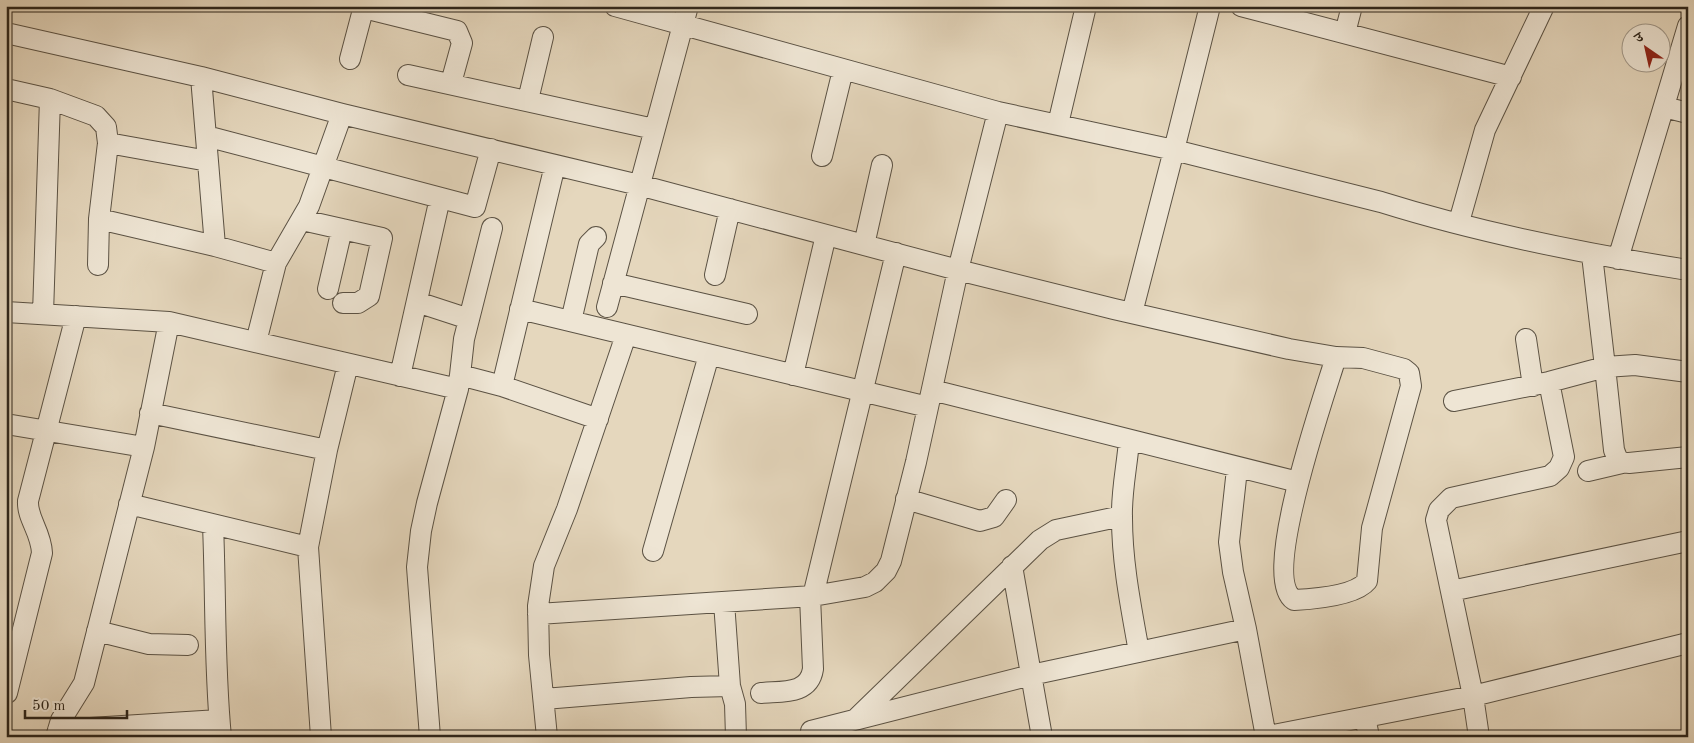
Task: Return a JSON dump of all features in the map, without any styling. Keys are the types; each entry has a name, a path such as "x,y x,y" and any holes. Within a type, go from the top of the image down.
{"street":[{"path":"615,6 685,16 843,70 998,112 1174,150 1592,255 1688,270"},
{"path":"1058,124 1086,6"},
{"path":"1132,314 1210,6"},
{"path":"1241,6 1512,77"},
{"path":"1345,34 1352,6"},
{"path":"1459,222 1485,130 1512,77 1544,6"},
{"path":"350,59 364,7 457,31 462,43 451,83"},
{"path":"607,307 685,16"},
{"path":"1618,259 1688,26"},
{"path":"6,33 200,77 342,114 639,185 1132,314 1336,358 1363,358 1404,369 1410,377 1411,386 1372,528 1369,543 1368,573 1362,587 1353,591 1294,600 1287,592 1284,557 1298,482 1336,358"},
{"path":"528,100 544,37"},
{"path":"822,156 843,70"},
{"path":"408,75 654,129"},
{"path":"200,77 215,246"},
{"path":"6,89 50,100 96,116 106,127 108,143 99,219 98,265"},
{"path":"43,314 50,100"},
{"path":"1664,107 1688,113"},
{"path":"538,614 812,596 865,587 875,582 886,571 906,500 958,270 998,112"},
{"path":"256,342 276,263 302,220 342,114"},
{"path":"206,136 475,207 491,149"},
{"path":"108,143 208,161"},
{"path":"502,386 555,165"},
{"path":"864,245 882,165"},
{"path":"400,376 440,198"},
{"path":"715,275 730,209"},
{"path":"99,219 215,246 276,263"},
{"path":"302,220 382,238 369,296 358,303 344,303"},
{"path":"430,737 418,567 421,531 459,382 464,339 492,228"},
{"path":"328,289 342,229"},
{"path":"793,374 826,235"},
{"path":"571,321 586,257 590,244 596,237"},
{"path":"761,692 794,691 805,686 812,678 814,669 812,596 896,253"},
{"path":"1592,255 1614,450 1617,459 1622,463"},
{"path":"586,257 616,275 747,314"},
{"path":"417,302 469,319"},
{"path":"520,309 862,392 930,399 1129,441 1237,469 1298,482"},
{"path":"6,312 169,322 400,376 502,386 598,419"},
{"path":"7,693 42,553 40,534 27,509 76,316"},
{"path":"169,322 144,446 82,688 62,720 57,734 220,728 216,683 216,580 213,525"},
{"path":"547,737 538,614 544,566 598,419 626,334"},
{"path":"1479,737 1473,696 1436,520 1438,510 1450,498 1550,476 1559,468 1564,457 1526,339"},
{"path":"653,551 709,354"},
{"path":"321,737 308,547 327,450 348,364"},
{"path":"1454,402 1541,384 1605,368 1635,365 1688,372"},
{"path":"150,413 327,450"},
{"path":"6,424 144,446"},
{"path":"1129,441 1122,516 1128,587 1139,652"},
{"path":"1588,471 1622,463 1688,457"},
{"path":"1237,469 1229,542 1233,572 1246,629 1265,736 1473,696 1688,643"},
{"path":"906,500 980,521 994,517 1006,500"},
{"path":"129,504 308,547"},
{"path":"856,720 1040,540 1056,530 1122,516"},
{"path":"1451,591 1688,542"},
{"path":"1012,566 1042,737"},
{"path":"724,602 730,686 735,704 736,737"},
{"path":"811,731 1031,675 1246,629"},
{"path":"97,630 149,644 188,645"},
{"path":"544,699 691,687 730,686"},
{"path":"1365,717 1369,737"}]}
